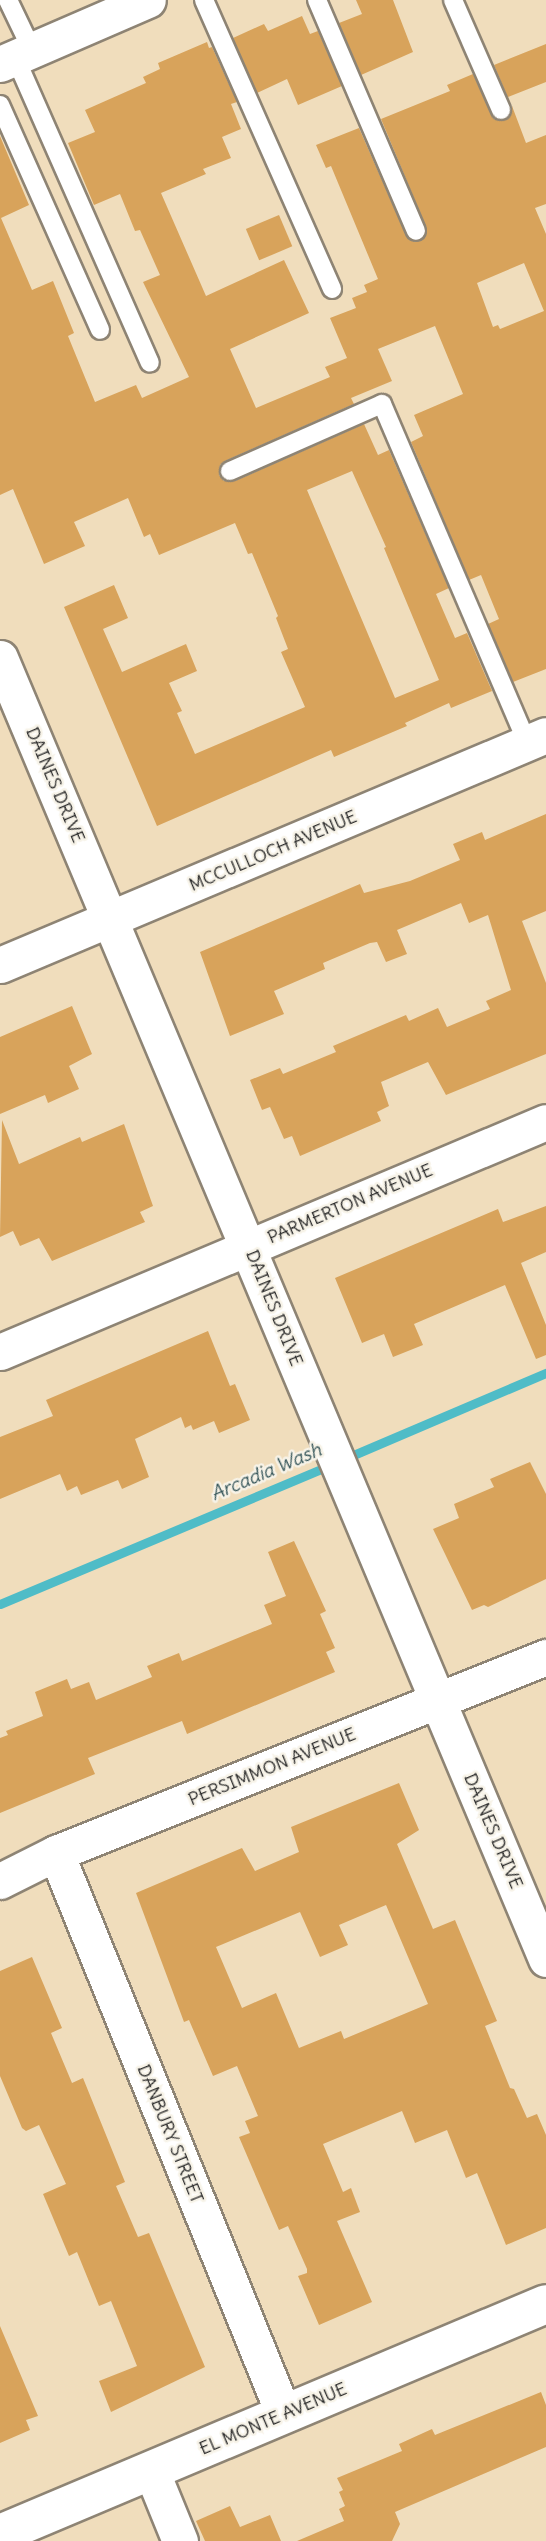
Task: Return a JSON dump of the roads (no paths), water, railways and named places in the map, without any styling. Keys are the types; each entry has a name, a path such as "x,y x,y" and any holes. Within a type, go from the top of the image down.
{"street":[{"path":"16,57 148,0"},
{"name":"DAINES DRIVE","path":"0,658 112,919 328,1443 439,1700 546,1959"},
{"name":"MCCULLOCH AVENUE","path":"0,965 537,739"},
{"name":"PARMERTON AVENUE","path":"0,1352 546,1122"},
{"name":"PERSIMMON AVENUE","path":"0,1881 56,1853 546,1657"},
{"name":"DANBURY STREET","path":"56,1853 284,2415"},
{"name":"EL MONTE AVENUE","path":"0,2534 546,2304"},
{"path":"151,2470 180,2541"}],"lane":[{"path":"8,0 16,57 150,363"},
{"path":"204,0 332,289"},
{"path":"317,0 416,232"},
{"path":"453,0 501,110"},
{"path":"0,104 100,330"},
{"path":"230,471 382,404 537,739"}],"waterway":[{"name":"Arcadia Wash","path":"344,1459 546,1373"},
{"name":"Arcadia Wash","path":"0,1604 331,1465"}]}
